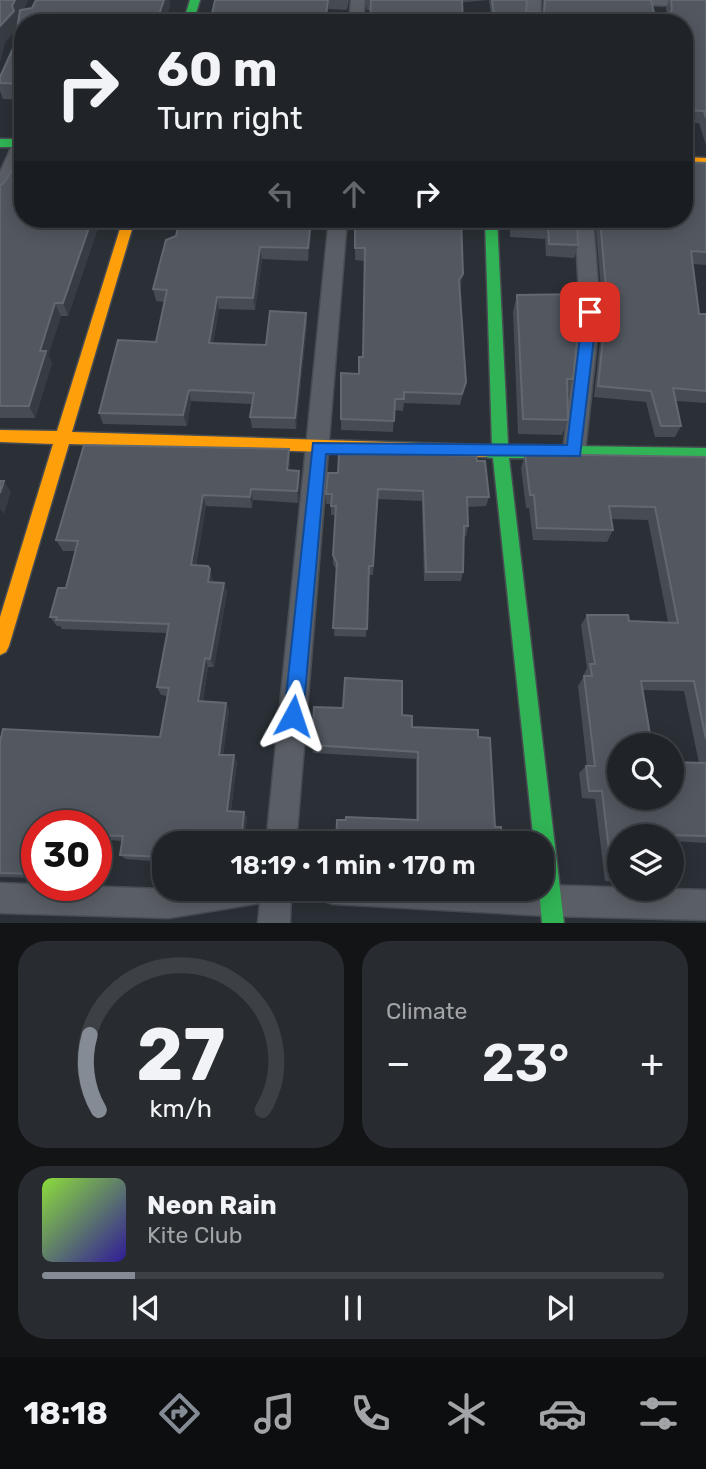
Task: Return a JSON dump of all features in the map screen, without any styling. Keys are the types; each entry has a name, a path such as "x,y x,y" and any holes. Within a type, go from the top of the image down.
{"street":[{"path":"618,0 656,7 706,3"},
{"path":"0,192 14,161"},
{"path":"0,646 126,228"},
{"path":"282,831 337,228"},
{"path":"491,228 500,451 552,912"},
{"path":"575,452 590,312 585,228"},
{"path":"0,436 319,448 706,454"},
{"path":"0,898 169,903 182,901"},
{"path":"274,923 275,901"},
{"path":"447,901 552,912 706,905"}],"building":[{"path":"0,0 15,0 12,6 14,11 0,26"},
{"path":"36,0 164,0 159,14 19,14 20,10 32,8"},
{"path":"215,0 328,0 326,14 212,14"},
{"path":"371,0 462,0 463,14 370,14"},
{"path":"492,0 527,0 526,12 544,13 545,0 651,0 654,13 670,13 671,0 706,0 706,118 704,111 693,110 693,14 494,14"},
{"path":"14,46 14,84 0,83 0,77"},
{"path":"693,162 706,163 706,252 691,251 699,314 706,314 706,391 673,388 681,426 661,426 651,391 598,386 607,300 601,228 693,228"},
{"path":"14,166 14,228 89,228 63,303 55,303 40,351 46,351 29,406 0,406 0,185"},
{"path":"178,228 310,228 308,248 260,247 253,298 217,297 209,343 266,345 270,311 306,313 295,418 250,417 254,393 189,390 183,415 99,413 118,340 156,342 167,290 153,289 166,240 176,236"},
{"path":"355,228 461,228 463,274 459,280 466,382 462,394 404,392 404,399 395,399 394,421 341,419 341,373 359,374 359,357 363,357 365,248 355,248"},
{"path":"548,228 577,228 578,245 549,244"},
{"path":"582,294 573,379 567,379 568,420 523,419 517,295"},
{"path":"84,445 289,449 287,470 299,471 297,491 251,489 250,497 203,495 191,565 208,566 208,582 224,583 210,659 205,658 198,701 226,703 219,755 234,755 227,811 244,812 242,831 152,831 152,856 120,855 123,836 112,836 112,810 21,810 21,874 0,873 0,742 3,729 160,737 169,688 157,687 169,624 56,620 57,617 50,617 58,588 66,588 78,541 56,540"},
{"path":"339,452 476,456 477,461 485,461 489,497 467,497 468,526 464,526 463,572 426,572 423,491 378,489 373,566 369,566 367,629 333,628 337,563 333,555 336,506 331,506 332,494 326,494 328,473 338,473"},
{"path":"525,454 706,457 706,739 694,681 641,681 650,733 607,733 607,810 684,810 684,762 706,763 706,836 684,835 684,824 607,824 607,834 602,791 589,791 586,766 595,766 584,676 592,676 590,664 595,664 587,615 628,615 629,621 678,623 655,507 609,506 613,530 537,528 534,495 530,495"},
{"path":"345,678 402,681 402,715 412,716 412,727 478,730 478,737 490,738 495,827 501,827 501,831 337,831 337,820 346,820 346,817 418,820 418,752 312,745 314,707 343,708"}],"traffic: fast":[{"path":"191,14 195,0"},
{"path":"0,143 14,143"},
{"path":"491,228 500,451 553,923"},
{"path":"483,451 706,454"}],"traffic: slow":[{"path":"693,161 706,162"},
{"path":"0,646 126,228"},
{"path":"0,436 483,451"}],"route":[{"path":"293,716 319,448 575,452 590,312"}]}
